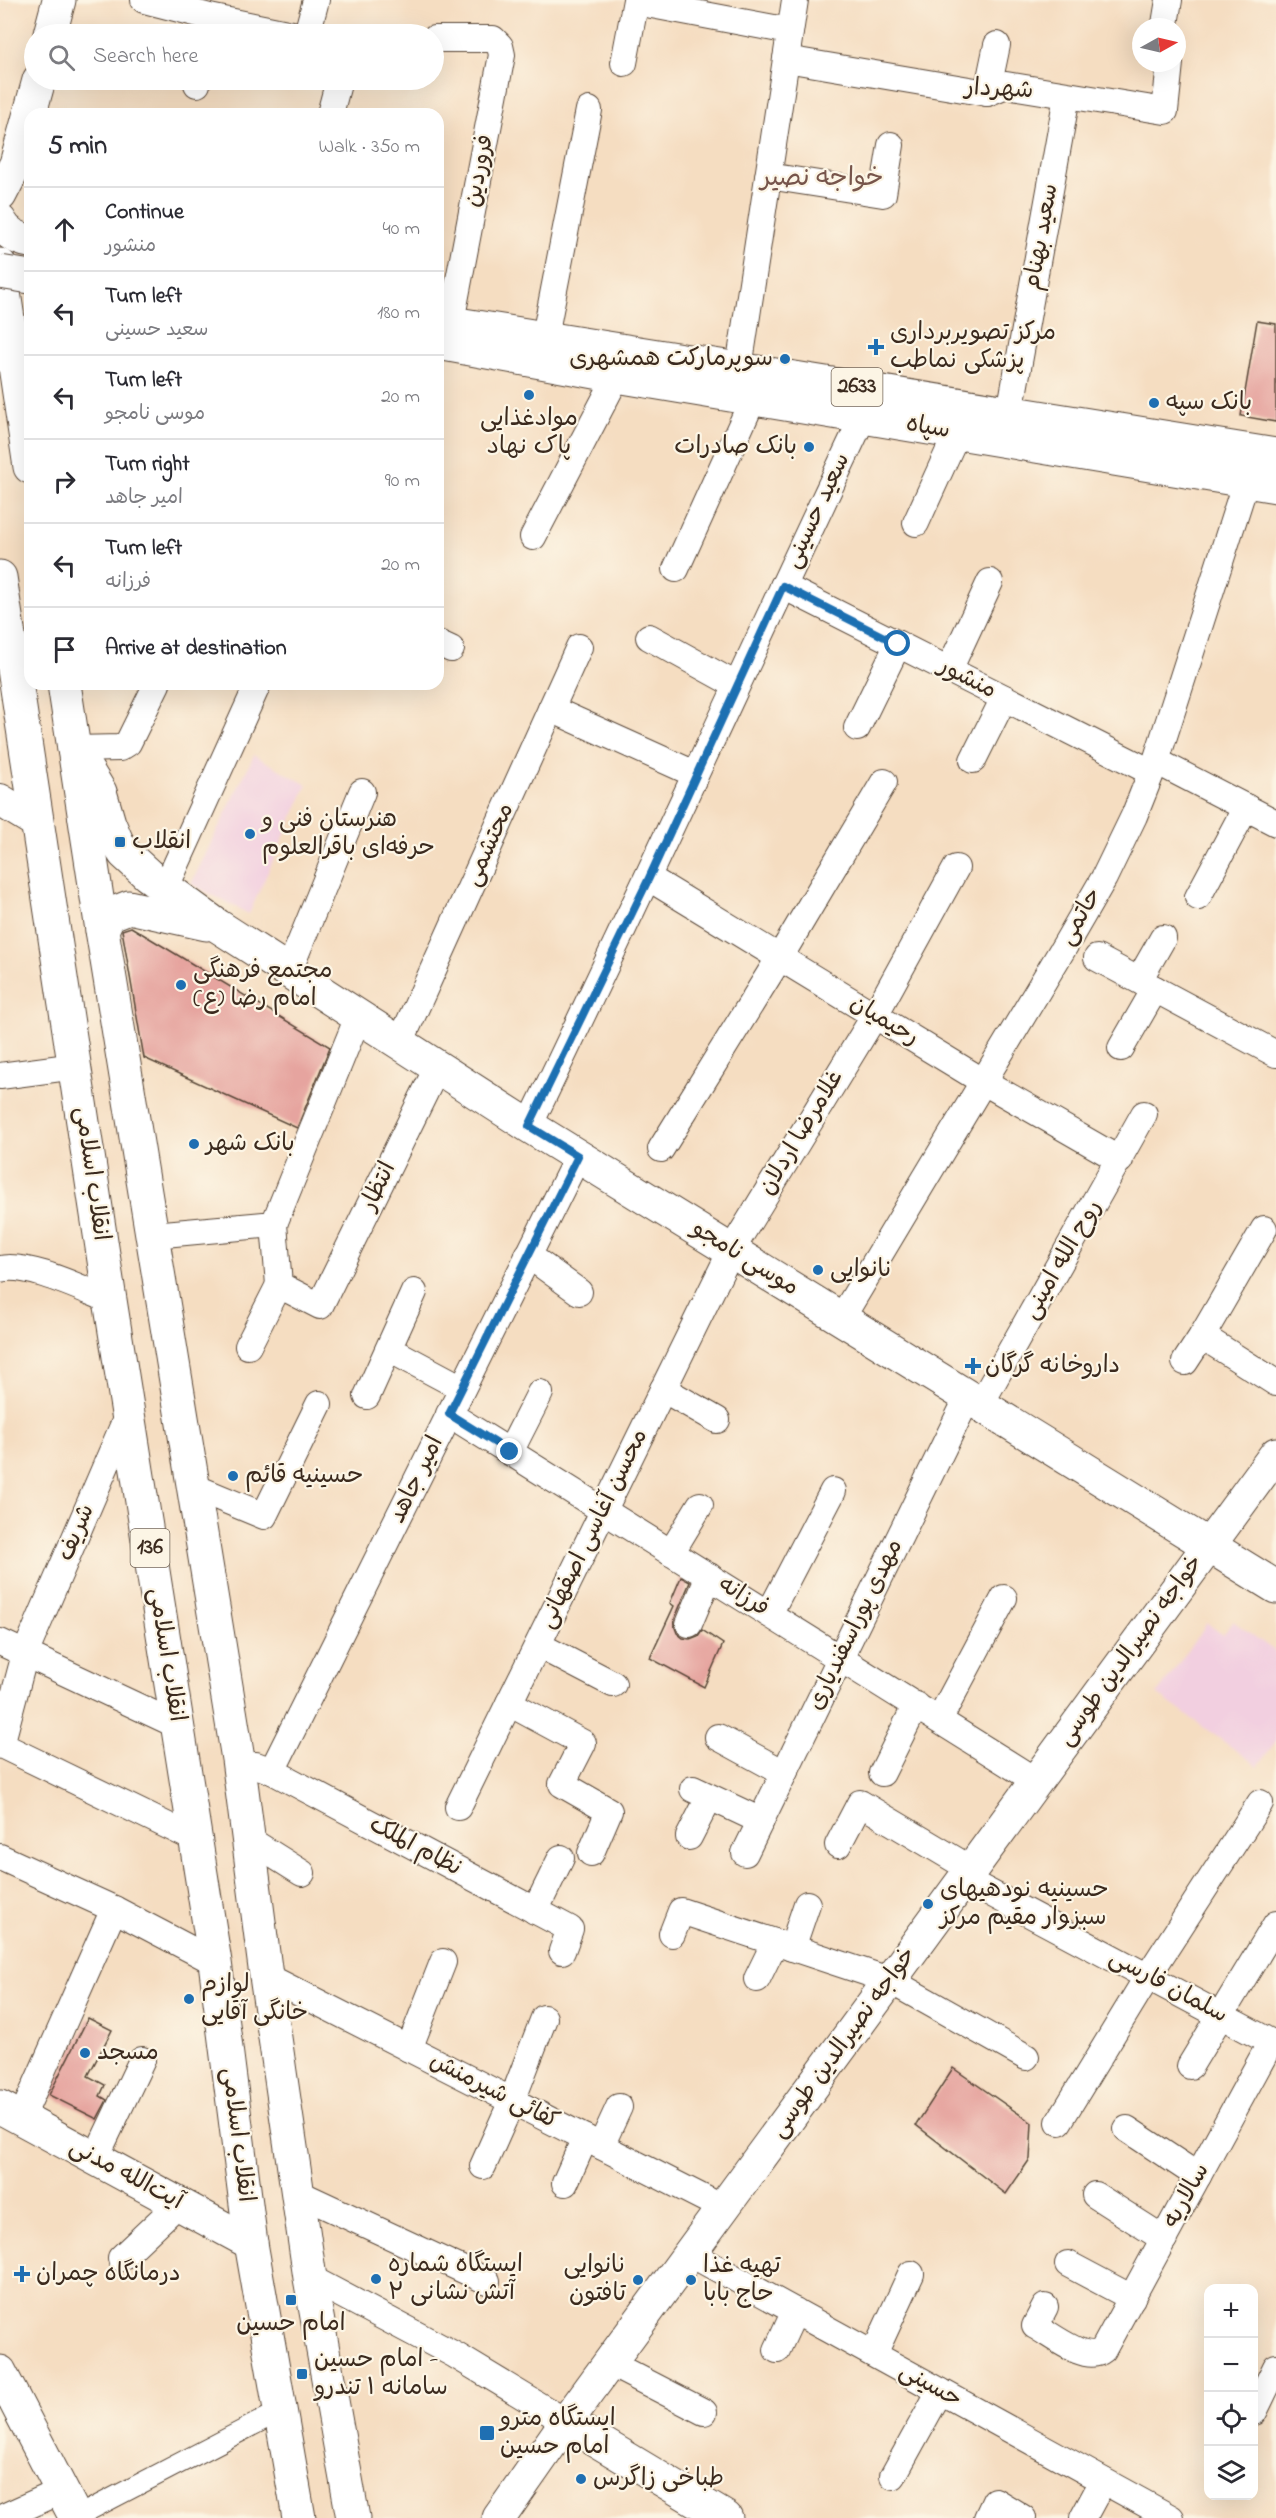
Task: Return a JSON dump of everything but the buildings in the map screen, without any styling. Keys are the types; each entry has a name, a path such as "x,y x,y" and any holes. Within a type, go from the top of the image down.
{"main road":[{"path":"53,24 59,0"},
{"path":"31,108 36,90"},
{"path":"0,195 16,164 24,135"},
{"path":"0,221 4,228 24,240"},
{"path":"0,255 24,259"},
{"path":"0,265 24,429"},
{"path":"0,272 24,276"},
{"path":"9,333 12,306 24,299"},
{"name":"2633","path":"444,310 543,349"},
{"name":"سپاه","path":"444,343 543,349 739,368 1276,455"},
{"name":"2633","path":"444,361 465,364 543,349"},
{"name":"سپاه","path":"543,349 617,376 1261,483"},
{"name":"انقلاب اسلامی","path":"0,578 110,1300 215,1962 251,2243 299,2518"},
{"name":"انقلاب اسلامی","path":"65,690 238,1759 266,1976 310,2278 353,2518"},
{"name":"موسی نامجو","path":"74,749 100,792 117,842 133,862 218,926 529,1126 1276,1587"},
{"name":"موسی نامجو","path":"102,930 109,915 129,907 218,926"},
{"name":"خواجه نصیرالدین طوسی","path":"499,2518 566,2422 889,1980 961,1870 1036,1781 1276,1454"},
{"name":"آیت‌الله مدنی","path":"10,2113 251,2243"},
{"path":"0,2372 72,2508"},
{"path":"566,2422 711,2514"}],"street":[{"path":"144,0 207,24"},
{"path":"310,24 316,0"},
{"path":"739,368 795,0"},
{"path":"624,63 636,1 790,31"},
{"name":"فروردین","path":"444,39 493,39 500,46 502,55 444,306"},
{"path":"987,93 997,45"},
{"name":"شهردار","path":"786,59 987,93 1006,85 1165,111 1169,72"},
{"path":"332,108 336,90"},
{"name":"سعید بهنام","path":"1010,412 1067,96"},
{"path":"543,349 589,110"},
{"path":"768,176 883,194 891,145"},
{"path":"533,537 617,376"},
{"path":"676,569 753,399"},
{"name":"سعید حسینی","path":"529,1126 649,878 736,685 863,417"},
{"path":"916,523 957,433"},
{"name":"حاتمی","path":"841,1319 1104,878 1134,816 1261,483"},
{"path":"949,670 990,582"},
{"name":"منشور","path":"783,586 1004,698 1246,807 1276,823"},
{"path":"649,637 736,685"},
{"path":"857,728 898,644"},
{"name":"محتشمی","path":"400,1043 579,647"},
{"path":"74,749 120,748 128,743 154,690"},
{"path":"166,887 255,690"},
{"path":"973,760 1004,698"},
{"path":"551,709 695,774"},
{"path":"661,1149 780,957 884,782"},
{"path":"288,973 362,792"},
{"path":"0,800 36,822"},
{"path":"1198,897 1246,807"},
{"name":"غلامرضا اردلان","path":"731,1251 874,1015 956,868"},
{"name":"رحیمیان","path":"649,878 984,1082 1120,1160"},
{"path":"1121,1048 1147,985 1163,938"},
{"path":"1097,958 1276,1054"},
{"path":"248,1346 279,1284 274,1224 358,1017"},
{"path":"0,1076 76,1066"},
{"name":"انتظار","path":"279,1284 320,1306 437,1068"},
{"name":"روح الله امینی","path":"974,1401 1120,1160 1144,1114"},
{"name":"امیر جاهد","path":"272,1771 578,1156"},
{"path":"153,1235 274,1224"},
{"path":"1185,1362 1264,1229"},
{"name":"محسن آغاسی اصفهانی","path":"458,1807 731,1251"},
{"path":"528,1255 579,1292"},
{"path":"0,1269 10,1266 28,1269 110,1300"},
{"path":"367,1396 414,1292"},
{"path":"1202,1336 1276,1383"},
{"path":"389,1349 462,1388"},
{"path":"663,1389 717,1420"},
{"path":"510,1452 540,1393"},
{"name":"مهدی پوراسفندیاری","path":"745,1853 840,1658 974,1401"},
{"path":"194,1487 264,1516 319,1404"},
{"name":"شریف","path":"1,1745 25,1654 129,1412"},
{"name":"فرزانه","path":"449,1414 1036,1781"},
{"path":"769,1614 833,1491"},
{"path":"671,1553 700,1505"},
{"path":"689,1624 709,1576"},
{"path":"939,1720 1004,1598"},
{"path":"0,1642 177,1725"},
{"path":"538,1645 613,1684"},
{"path":"509,1703 583,1743 562,1784 609,1810 591,1853"},
{"path":"882,1773 916,1705"},
{"path":"718,1737 784,1773"},
{"path":"1,1745 195,1839"},
{"name":"نظام الملک","path":"238,1759 272,1771 570,1929 562,1951"},
{"path":"689,1837 701,1794 761,1821"},
{"name":"سلمان فارسی","path":"838,1845 860,1803 961,1870 1274,2044"},
{"path":"1059,2122 1148,1976 1260,1803"},
{"path":"248,1839 302,1873"},
{"path":"0,1857 114,1909 215,1962"},
{"path":"535,1911 561,1858"},
{"path":"757,1979 784,1945 807,1904"},
{"path":"10,2113 114,1909"},
{"path":"672,1934 681,1911 889,1980 1026,2056"},
{"path":"1190,2066 1276,1924"},
{"path":"409,2049 443,1962"},
{"name":"کفائی شیرمنش","path":"266,1976 723,2208"},
{"path":"483,2166 512,2102 544,2018"},
{"name":"سالاریه","path":"1040,2316 1082,2353 1091,2355 1103,2350 1198,2176 1274,2044"},
{"path":"95,2159 142,2060"},
{"path":"565,2183 619,2107"},
{"path":"1127,2129 1198,2176"},
{"path":"298,2193 487,2281"},
{"path":"1095,2194 1164,2239"},
{"path":"121,2258 178,2204"},
{"name":"حسینی","path":"689,2253 1172,2518"},
{"path":"1068,2264 1132,2298"},
{"path":"874,2354 910,2274"},
{"path":"310,2278 455,2355 566,2422"},
{"path":"777,2350 795,2311"},
{"path":"609,2363 704,2412"},
{"path":"1258,2404 1276,2367"},
{"path":"893,2476 940,2391"},
{"path":"1,2518 72,2508 280,2411"},
{"path":"1083,2518 1103,2481"},
{"path":"987,2518 995,2501 1023,2518"}],"shaded area":[{"name":"هنرستان فنی و حرفه‌ای باقرالعلوم","path":"254,755 307,785 249,914 191,884"},
{"path":"1233,1621 1276,1652 1276,1741 1258,1766 1157,1694 1207,1623 1223,1635"}],"place":[{"name":"مرکز تصویربرداری پزشکی نماطب","path":"876,347"},
{"name":"سوپرمارکت همشهری","path":"785,359"},
{"name":"موادغذایی پاک نهاد","path":"529,395"},
{"name":"بانک سپه","path":"1154,403"},
{"name":"بانک صادرات","path":"809,447"},
{"name":"هنرستان فنی و حرفه‌ای باقرالعلوم","path":"250,834"},
{"name":"انقلاب","path":"120,842"},
{"name":"مجتمع فرهنگی امام رضا (ع)","path":"181,985"},
{"name":"بانک شهر","path":"194,1144"},
{"name":"نانوایی","path":"818,1270"},
{"name":"داروخانه گرگان","path":"973,1366"},
{"name":"حسینیه قائم","path":"233,1476"},
{"name":"حسینیه نودهیهای سبزوار مقیم مرکز","path":"928,1904"},
{"name":"لوازم خانگی آقایی","path":"189,1999"},
{"name":"مسجد","path":"85,2053"},
{"name":"درمانگاه چمران","path":"22,2274"},
{"name":"ایستگاه شماره ۲ آتش نشانی","path":"376,2279"},
{"name":"نانوایی تافتون","path":"638,2280"},
{"name":"تهیه غذا حاج بابا","path":"691,2280"},
{"name":"امام حسین","path":"291,2300"},
{"name":"امام حسین - سامانه ۱ تندرو","path":"302,2374"},
{"name":"ایستگاه مترو امام حسین","path":"487,2433"},
{"name":"طباخی زاگرس","path":"581,2479"}],"district":[{"name":"خواجه نصیر","path":"822,179"}],"route":[{"path":"510,1452 449,1414 578,1156 529,1126 649,878 783,586 898,644"}]}
